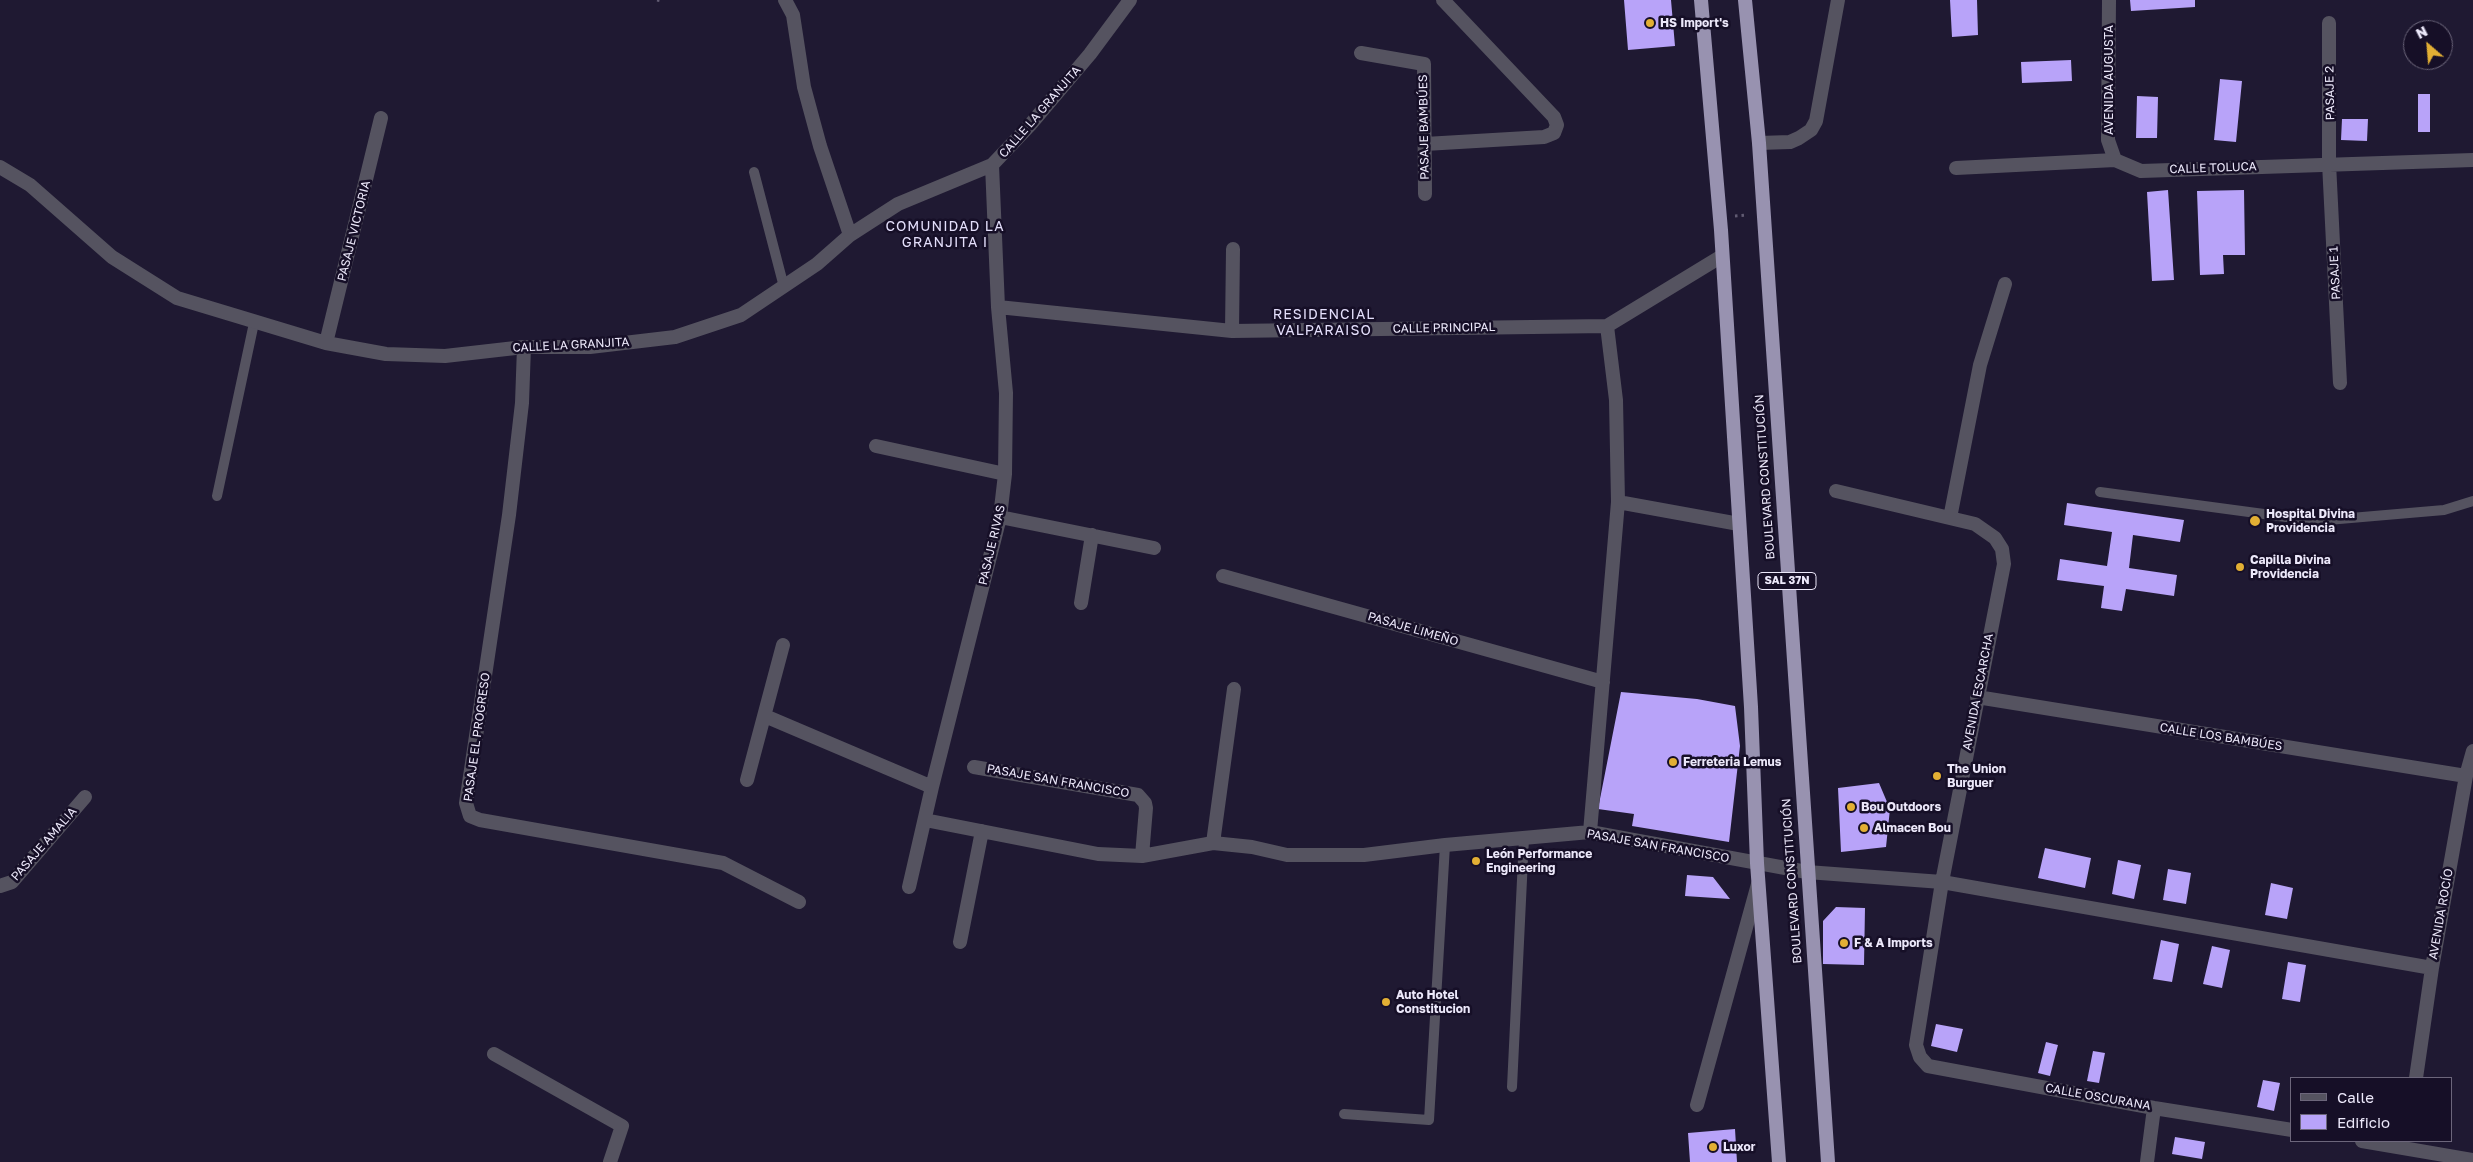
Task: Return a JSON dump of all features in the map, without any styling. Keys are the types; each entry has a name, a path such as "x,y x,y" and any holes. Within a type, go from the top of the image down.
{"highway":[{"name":"SAL 37N","path":"1701,0 1722,256 1751,707 1758,883 1779,1162"},
{"name":"BOULEVARD CONSTITUCIÓN","path":"1745,0 1759,143 1828,1162"}],"street":[{"path":"785,0 793,15 804,88 820,146 850,235"},
{"name":"CALLE LA GRANJITA","path":"0,167 30,185 112,257 177,298 254,323 326,343 386,354 435,356 524,347 590,347 676,337 741,315 784,288 817,264 850,235 898,204 992,165 1030,125 1090,54 1130,0"},
{"path":"1424,144 1544,137 1554,133 1557,125 1554,117 1443,0"},
{"path":"1759,143 1790,142 1811,130 1816,121 1838,0"},
{"name":"AVENIDA AUGUSTA","path":"2109,0 2108,140 2115,160"},
{"name":"PASAJE 2","path":"2329,23 2329,163"},
{"name":"PASAJE BAMBÚES","path":"1361,53 1424,64 1425,194"},
{"name":"PASAJE VICTORIA","path":"326,343 381,118"},
{"name":"CALLE TOLUCA","path":"1956,168 2115,160 2141,171 2329,163 2473,160"},
{"name":"PASAJE 1","path":"2329,163 2340,383"},
{"name":"PASAJE RIVAS","path":"909,887 932,787 1000,517 1005,474 1006,393 998,307 992,165"},
{"path":"1232,331 1233,249"},
{"path":"1590,832 1618,502 1616,400 1606,326 1722,256"},
{"path":"1950,518 1980,365 2005,284"},
{"name":"CALLE PRINCIPAL","path":"998,307 1232,331 1606,326"},
{"name":"PASAJE EL PROGRESO","path":"524,347 522,403 509,515 466,803 470,816 480,820 723,863 799,902"},
{"path":"876,446 1005,474"},
{"name":"AVENIDA ESCARCHA","path":"1836,491 1975,524 1995,538 2002,549 2004,564 1942,882 1916,1045"},
{"path":"1618,502 1739,524"},
{"path":"1000,517 1154,548"},
{"path":"1081,603 1092,535"},
{"name":"PASAJE LIMEÑO","path":"1223,576 1603,682"},
{"path":"747,780 783,645"},
{"path":"1213,843 1234,688"},
{"name":"CALLE LOS BAMBÚES","path":"1977,697 2466,776"},
{"path":"765,716 932,787"},
{"name":"AVENIDA ROCÍO","path":"2416,1077 2432,968 2466,776 2473,751"},
{"name":"PASAJE SAN FRANCISCO","path":"974,767 1138,796 1142,799 1146,808 1142,856"},
{"name":"PASAJE AMALIA","path":"0,886 12,882 85,797"},
{"name":"PASAJE SAN FRANCISCO","path":"925,820 1098,854 1142,856 1213,843 1252,847 1297,855 1364,855 1445,845 1590,832 1807,872 1942,882 2432,968"},
{"path":"960,942 982,831"},
{"path":"1697,1105 1758,883"},
{"name":"CALLE OSCURANA","path":"1916,1045 1920,1057 1928,1066 2154,1108 2290,1130"},
{"path":"494,1054 622,1126 610,1162"},
{"path":"2147,1162 2154,1108"},
{"path":"2377,1142 2406,1144 2473,1160"}],"lane":[{"path":"754,172 784,288"},
{"path":"217,496 254,323"},
{"path":"2100,492 2316,521 2444,510 2473,501"},
{"path":"1512,1087 1524,838"},
{"path":"1344,1114 1429,1120 1445,845"}],"path":[{"path":"656,0 662,1"},
{"path":"1730,216 1758,215"}],"building":[{"name":"HS Import's","path":"1624,0 1671,0 1675,46 1628,50"},
{"path":"1950,0 1977,0 1978,35 1952,37"},
{"path":"2130,0 2195,0 2195,7 2131,11"},
{"path":"2071,60 2072,81 2022,83 2021,62"},
{"path":"2220,79 2242,81 2236,142 2214,140"},
{"path":"2418,94 2430,94 2430,132 2418,132"},
{"path":"2137,96 2158,97 2157,138 2136,138"},
{"path":"2342,119 2368,119 2367,141 2341,140"},
{"path":"2168,190 2174,280 2152,281 2147,192"},
{"path":"2244,190 2245,255 2223,255 2224,274 2200,275 2197,191"},
{"path":"2067,503 2184,520 2180,542 2133,535 2129,568 2177,575 2174,596 2126,589 2122,611 2101,608 2104,586 2057,580 2060,559 2107,566 2112,532 2064,525"},
{"name":"Ferreteria Lemus","path":"1621,692 1697,699 1735,706 1740,746 1729,842 1632,826 1634,814 1598,809"},
{"name":"Almacen Bou","path":"1879,783 1890,809 1886,847 1841,852 1838,788"},
{"path":"2045,848 2091,858 2085,888 2038,878"},
{"path":"2118,860 2141,865 2134,899 2112,894"},
{"path":"2168,869 2191,873 2186,904 2163,900"},
{"path":"1687,875 1713,877 1730,899 1685,896"},
{"path":"2271,883 2293,888 2287,919 2265,915"},
{"name":"F & A Imports","path":"1836,907 1865,908 1864,965 1823,964 1823,921"},
{"path":"2161,940 2179,944 2172,982 2153,979"},
{"path":"2212,946 2230,950 2222,988 2203,984"},
{"path":"2288,962 2306,965 2300,1002 2282,999"},
{"path":"1936,1024 1963,1029 1957,1052 1931,1046"},
{"path":"2046,1042 2058,1045 2050,1076 2038,1073"},
{"path":"2093,1051 2105,1053 2099,1083 2087,1081"},
{"path":"2263,1080 2280,1083 2274,1111 2257,1107"},
{"name":"Luxor","path":"1735,1129 1737,1162 1690,1162 1688,1133"},
{"path":"2175,1137 2205,1142 2202,1159 2172,1154"}],"place":[{"name":"HS Import's","path":"1650,23"},
{"name":"Hospital Divina Providencia","path":"2255,521"},
{"name":"Capilla Divina Providencia","path":"2240,567"},
{"name":"Ferreteria Lemus","path":"1673,762"},
{"name":"The Union Burguer","path":"1937,776"},
{"name":"Bou Outdoors","path":"1851,807"},
{"name":"Almacen Bou","path":"1864,828"},
{"name":"León Performance Engineering","path":"1476,861"},
{"name":"F & A Imports","path":"1844,943"},
{"name":"Auto Hotel Constitucion","path":"1386,1002"},
{"name":"Luxor","path":"1713,1147"}],"district":[{"name":"COMUNIDAD LA GRANJITA I","path":"945,236"},
{"name":"RESIDENCIAL VALPARAISO","path":"1324,324"}]}
